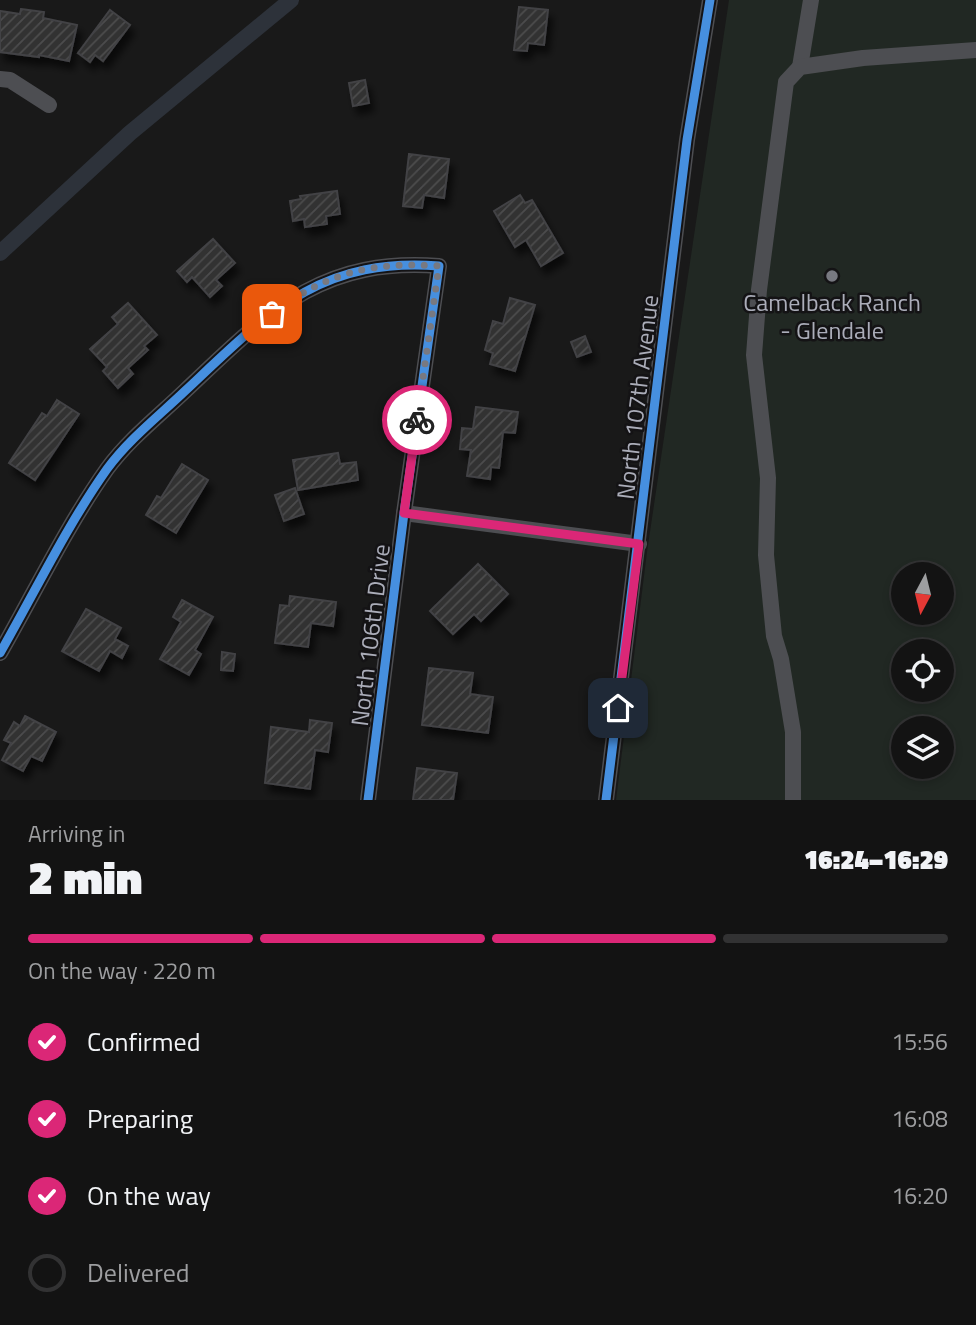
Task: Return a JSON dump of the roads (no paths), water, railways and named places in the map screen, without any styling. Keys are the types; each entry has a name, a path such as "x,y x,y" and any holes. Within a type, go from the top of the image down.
{"street":[{"name":"North 107th Avenue","path":"606,800 687,140 710,0"},
{"path":"793,800 793,732 775,636 765,555 768,478 754,355 759,290 786,82 800,67 811,0"},
{"path":"800,67 863,58 976,50"},
{"path":"0,79 10,80 49,104"},
{"name":"North 106th Drive","path":"0,653 65,536 110,466 129,444 229,350 287,302 319,283 379,266 439,266 404,513 368,800"},
{"path":"404,513 639,544"}],"waterway":[{"path":"0,253 130,133 291,0"}],"place":[{"name":"Camelback Ranch - Glendale","path":"832,276"}]}
